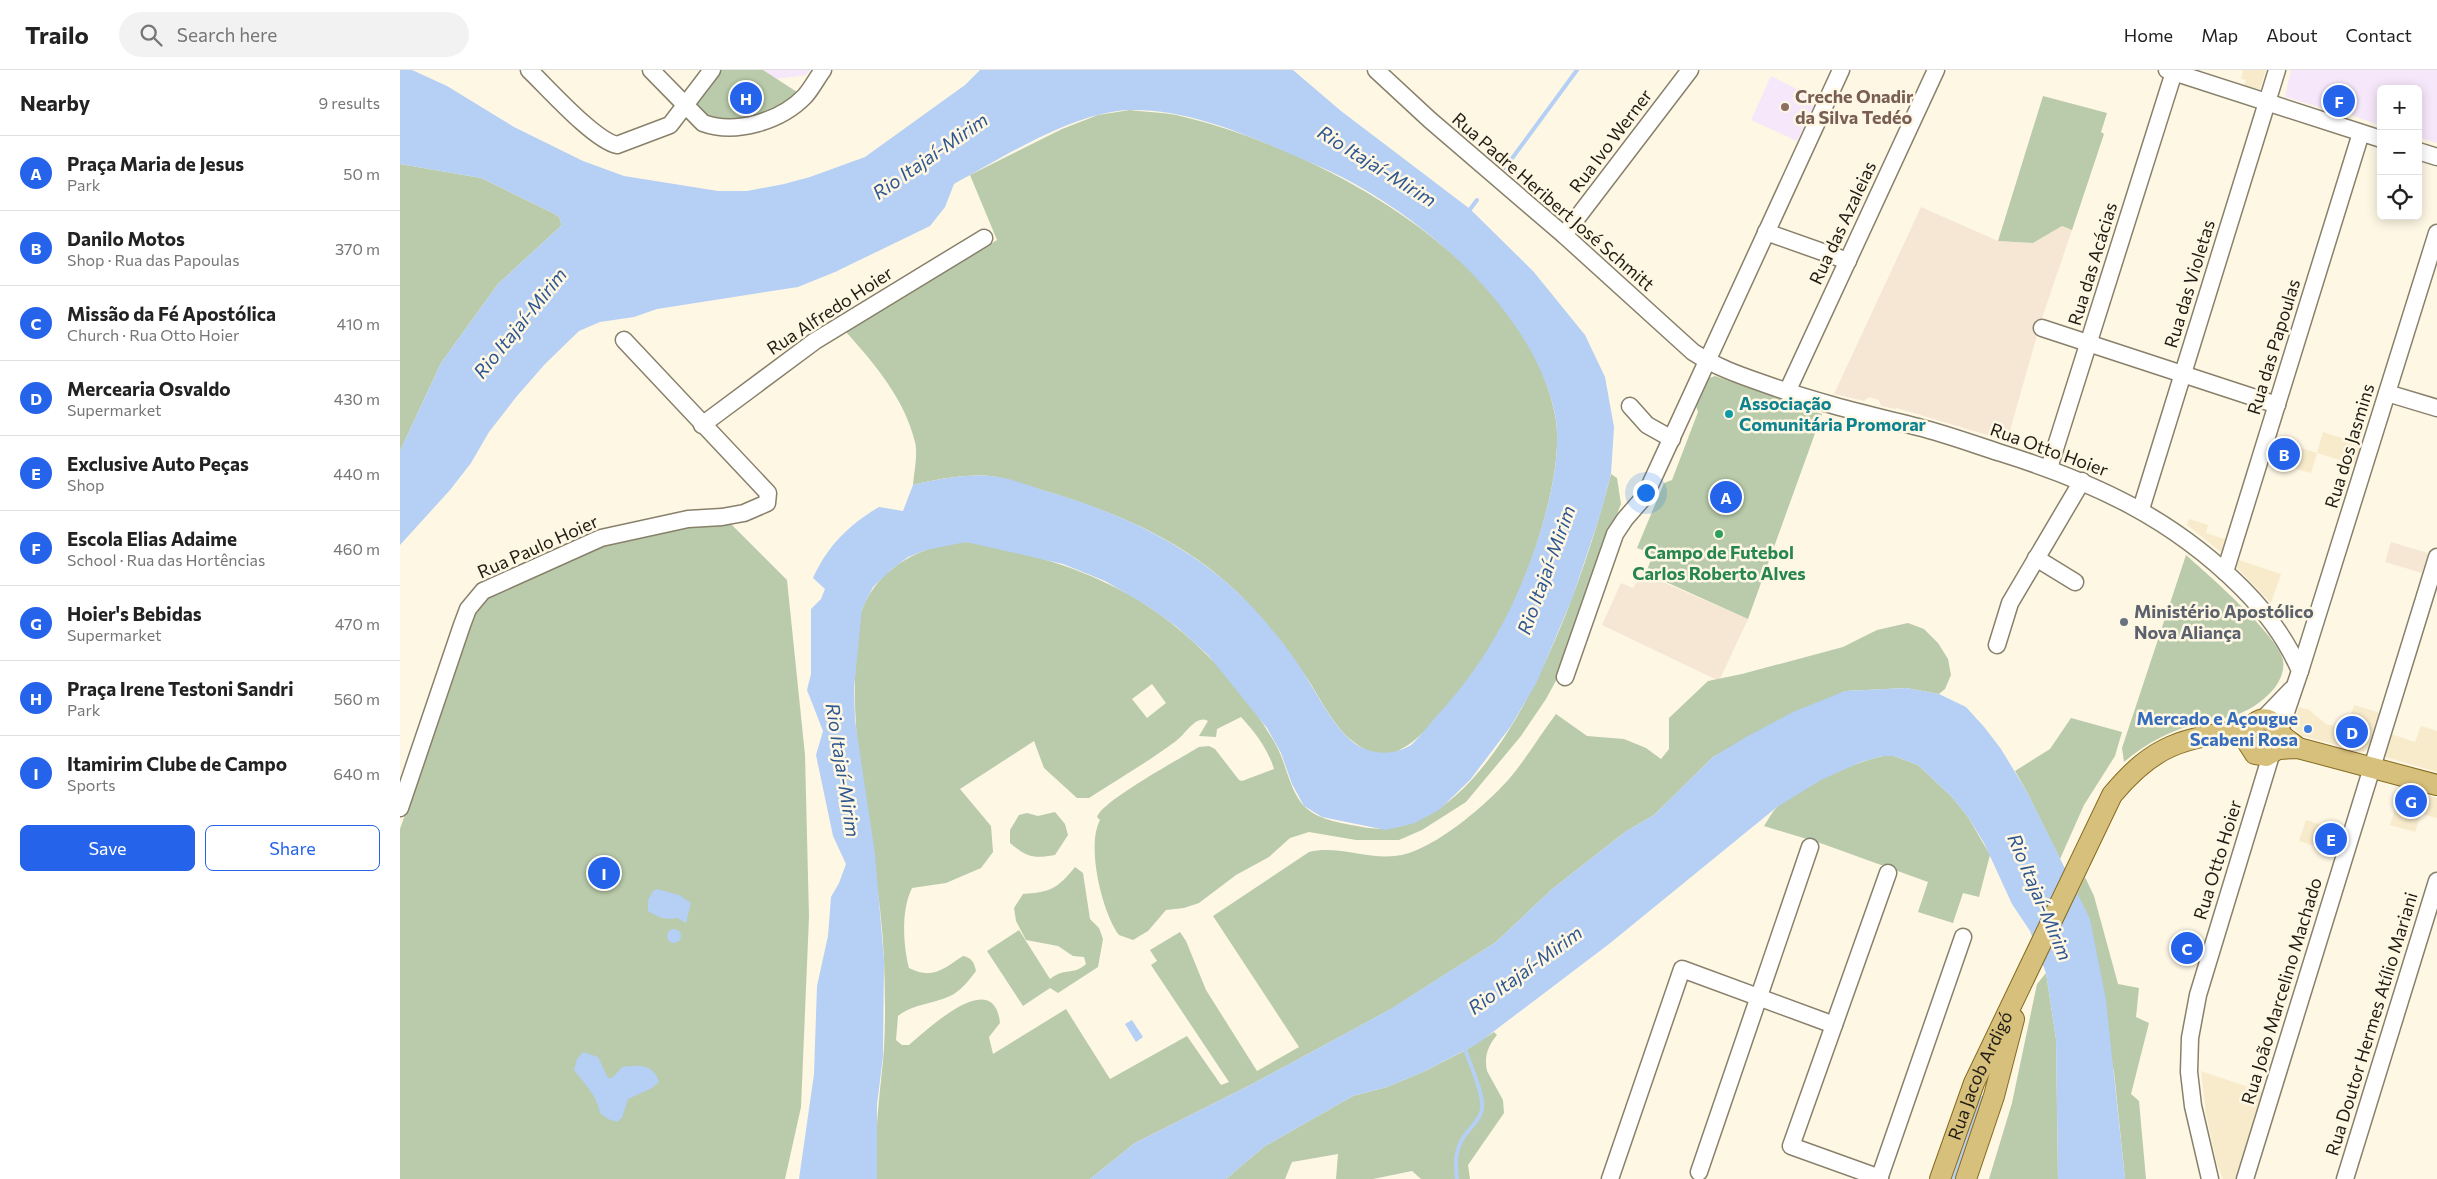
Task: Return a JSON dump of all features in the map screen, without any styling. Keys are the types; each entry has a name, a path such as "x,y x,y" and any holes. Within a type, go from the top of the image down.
{"main road":[{"name":"Rua Jacob Ardigó","path":"1940,1179 1974,1083 2088,842 2112,796 2137,767 2169,747 2191,738 2208,735 2266,740"},
{"path":"2266,740 2437,785"},
{"name":"Rua Jacob Ardigó","path":"1966,1179 1994,1096 2028,968"}],"street":[{"path":"529,70 596,134 610,144 624,144 670,126 712,70"},
{"path":"651,70 703,123 713,126 750,125 778,116 804,96 823,70"},
{"name":"Rua Padre Heribert José Schmitt","path":"1376,70 1430,120 1564,235 1645,310 1706,361"},
{"name":"Rua Ivo Werner","path":"1564,235 1690,70"},
{"path":"1565,677 1616,534 1625,518 1645,496 1841,70"},
{"name":"Rua das Azaleias","path":"1787,392 1936,70"},
{"name":"Rua das Violetas","path":"2141,509 2277,70"},
{"path":"2170,71 2377,138"},
{"name":"Rua das Acácias","path":"2050,468 2170,71"},
{"name":"Rua das Papoulas","path":"2225,572 2361,133"},
{"path":"2422,152 2437,158"},
{"path":"1766,232 1848,261"},
{"name":"Rua dos Jasmins","path":"2297,679 2437,233"},
{"name":"Rua Alfredo Hoier","path":"702,425 815,341 984,238"},
{"path":"2042,328 2277,405"},
{"path":"624,340 702,425"},
{"name":"Rua Otto Hoier","path":"1706,361 1716,367 1787,392 1851,412 1920,427 2050,468 2141,509 2182,536 2225,572 2274,624 2290,648 2297,679 2266,740 2261,787 2198,995 2190,1038 2189,1072 2193,1106 2210,1179"},
{"path":"2387,393 2437,408"},
{"path":"1630,406 1647,425 1672,439"},
{"name":"Rua Paulo Hoier","path":"400,808 468,608 484,591 601,538 688,519 722,517 744,513 767,503 768,494 702,425"},
{"path":"1997,645 2010,604 2082,481"},
{"name":"Rua João Marcelino Machado","path":"2246,1179 2437,557"},
{"path":"2036,558 2075,582"},
{"path":"1699,1172 1810,847"},
{"path":"1888,872 1792,1146 1880,1178 1963,937"},
{"name":"Rua Doutor Hermes Atílio Mariani","path":"2345,1179 2437,881"},
{"path":"1610,1179 1682,969 1834,1025"}],"shaded area":[{"path":"763,70 810,70 806,75 776,79"},
{"path":"2243,70 2266,70 2260,89 2244,86 2246,80 2241,79"},
{"path":"2291,70 2437,70 2437,143 2422,138 2422,85 2377,85 2377,124 2336,109 2335,112 2285,97"},
{"name":"Creche Onadir da Silva Tedéo","path":"1771,76 1817,99 1797,141 1751,120"},
{"path":"1921,207 1998,241 2033,243 2062,226 2072,230 2042,318 2007,441 1897,408 1881,406 1879,400 1869,397 1864,401 1834,394"},
{"path":"2323,432 2362,445 2356,465 2317,453"},
{"path":"2277,440 2317,453 2311,473 2270,461"},
{"path":"2189,519 2208,525 2206,533 2225,539 2221,552 2187,525"},
{"path":"2391,542 2428,553 2422,573 2385,562"},
{"path":"2239,560 2281,574 2271,603 2239,570 2237,567"},
{"path":"1642,573 1748,619 1719,681 1602,625 1621,583 1633,588"},
{"path":"2354,705 2380,713 2369,748 2364,752 2302,736 2295,729 2294,722 2299,707 2309,710 2326,724 2347,729"},
{"path":"2421,726 2437,731 2437,772 2385,757 2391,734 2415,742"},
{"path":"2402,788 2437,798 2437,818 2421,814 2415,832 2390,825"},
{"path":"2306,820 2343,832 2336,852 2299,841"},
{"path":"2201,1071 2263,1092 2237,1179 2223,1179 2217,1164 2206,1114"}],"green space":[{"path":"721,70 763,70 797,92 775,112 735,120 709,117 697,107 697,103"},
{"path":"2043,96 2107,113 2101,132 2104,134 2072,230 2062,226 2033,243 1998,241"},
{"path":"1130,110 1176,115 1232,131 1291,154 1350,183 1408,219 1459,260 1503,307 1536,359 1555,415 1557,442 1554,473 1547,507 1525,577 1496,638 1464,685 1428,728 1402,749 1391,753 1377,753 1355,743 1333,720 1301,669 1245,600 1216,573 1170,542 1146,529 1095,507 1003,478 961,476 913,485 916,447 904,412 888,383 846,332 997,240 970,175 1062,129 1098,115"},
{"path":"400,164 481,178 553,213 559,217 562,225 498,284 441,363 400,451"},
{"name":"Campo de Futebol Carlos Roberto Alves","path":"1715,376 1822,414 1748,619 1646,573 1653,554 1637,548 1664,483 1672,480 1698,412 1696,406 1709,378"},
{"path":"1611,474 1617,478 1621,504 1602,551 1558,677 1546,699 1521,736 1466,802 1422,830 1399,840 1356,840 1309,832 1290,838 1269,857 1236,875 1199,903 1184,908 1166,910 1148,931 1133,940 1119,935 1107,911 1102,895 1095,862 1096,831 1100,820 1097,817 1102,810 1127,791 1199,747 1209,746 1215,749 1239,780 1242,781 1274,769 1260,741 1241,717 1217,729 1216,737 1199,736 1208,721 1199,720 1165,749 1089,798 1077,798 1044,768 1034,741 960,789 991,826 993,852 981,868 946,883 912,888 906,907 904,938 909,968 931,973 943,969 963,956 972,961 976,971 954,994 911,1008 898,1016 896,1040 902,1045 909,1045 931,1026 960,1006 974,1000 986,1000 995,1007 1000,1023 989,1037 993,1054 1066,1009 1110,1079 1187,1036 1221,1085 1229,1082 1151,965 1157,961 1150,950 1180,932 1186,941 1206,990 1257,1071 1299,1047 1213,916 1309,852 1330,850 1373,856 1395,856 1409,853 1441,837 1487,802 1499,790 1556,714 1587,736 1624,739 1646,748 1661,759 1669,749 1669,718 1708,681 1742,674 1843,647 1877,630 1908,623 1924,629 1938,643 1948,659 1951,675 1945,689 1939,694 1906,688 1845,691 1713,757 1654,815 1625,832 1551,890 1496,942 1391,1009 1256,1082 1135,1143 1090,1179 877,1179 877,1134 885,1036 884,959 876,879 859,759 855,679 859,623 863,607 880,580 892,569 905,560 934,547 968,542 1042,559 1091,576 1115,587 1160,614 1195,643 1222,670 1246,699 1268,731 1277,747 1296,795 1306,808 1325,819 1362,827 1410,823 1454,797 1494,753 1528,697 1557,636 1581,575","holes":["1152,684 1166,703 1147,718 1132,699"]},
{"path":"728,521 787,580 805,755 809,917 801,1107 785,1179 400,1179 400,829 478,603 613,539"},
{"path":"2186,555 2240,605 2269,636 2283,660 2281,677 2271,692 2256,705 2231,717 2190,726 2169,733 2142,748 2124,762 2122,748"},
{"path":"2071,718 2122,732 2115,756 2084,805 2060,859 2015,771 2050,749"},
{"path":"2263,728 2272,732 2273,743 2259,748 2254,734"},
{"path":"1883,756 1894,756 1918,765 1952,797 1968,817 1990,855 1979,897 1963,893 1953,923 1918,912 1928,882 1823,844 1764,826 1777,807 1798,791 1843,769"},
{"path":"1055,812 1065,824 1068,835 1055,855 1031,856 1010,843 1010,830 1019,815 1027,813 1038,816"},
{"path":"1075,867 1083,873 1090,919 1099,928 1103,939 1098,967 1058,993 1050,988 1023,1006 987,951 1019,930 1050,979 1060,973 1077,970 1086,964 1084,957 1073,956 1058,946 1026,940 1016,921 1014,908 1023,894 1053,888"},
{"path":"2085,877 2094,896 2118,984 2139,988 2136,1017 2149,1023 2131,1094 2139,1101 2146,1179 2125,1179 2114,1072 2077,894"},
{"path":"2046,973 2056,1039 2058,1179 1989,1179 2012,1103 2037,984"},
{"path":"1494,1032 1497,1035 1488,1051 1486,1066 1503,1100 1504,1113 1468,1165 1470,1179 1421,1179 1412,1171 1373,1179 1336,1179 1338,1154 1292,1162 1285,1179 1226,1179 1265,1146 1353,1096 1387,1087 1423,1072 1466,1050"}],"water":[{"name":"Rio Itajaí-Mirim","path":"400,70 412,70 447,86 514,127 583,161 624,176 718,191 747,191 810,177 865,157 965,85 980,70 1293,70 1341,111 1470,209 1533,271 1585,335 1605,377 1614,427 1611,474 1601,512 1573,596 1537,682 1511,726 1470,780 1439,810 1415,823 1386,830 1322,817 1304,806 1292,784 1281,753 1267,728 1208,655 1177,627 1146,605 1105,581 1063,564 966,542 926,550 908,557 873,587 862,609 854,688 855,720 875,854 884,960 883,1056 877,1105 877,1179 799,1179 814,1074 817,986 828,936 831,897 846,864 833,836 816,755 823,731 807,690 811,674 811,609 821,599 825,589 813,578 825,556 840,537 858,521 879,507 903,511 913,485 961,476 1006,478 1081,502 1143,528 1172,544 1226,582 1251,605 1278,637 1300,667 1323,705 1347,737 1367,750 1382,753 1397,751 1411,745 1417,739 1475,669 1500,628 1518,593 1545,516 1556,461 1557,436 1555,414 1543,377 1525,341 1501,307 1473,275 1442,245 1409,219 1375,196 1314,164 1249,136 1209,122 1148,110 1106,113 1084,119 1038,138 954,184 945,207 930,226 835,272 798,287 657,309 634,317 600,322 579,331 545,364 517,396 489,432 471,463 450,490 400,545 400,451 441,363 498,284 562,225 559,217 553,213 481,178 400,164"},
{"name":"Rio Itajaí-Mirim","path":"1906,688 1939,694 1966,707 1985,728 2001,749 2027,792 2090,919 2106,1000 2125,1179 2058,1179 2056,1039 2046,973 2030,931 2012,904 1984,843 1968,817 1952,797 1918,765 1894,756 1883,756 1861,762 1821,780 1777,807 1609,944 1477,1044 1423,1072 1387,1087 1353,1096 1265,1146 1226,1179 1090,1179 1135,1143 1256,1082 1389,1010 1496,942 1551,890 1625,832 1654,815 1713,757 1746,737 1793,712 1845,691"},
{"path":"657,889 679,895 691,903 686,923 677,918 662,918 648,911 648,900 653,891"},
{"path":"671,929 677,929 681,936 677,943 671,943 667,939 667,933"},
{"path":"1132,1020 1143,1037 1136,1042 1125,1024"},
{"path":"583,1052 598,1057 608,1078 612,1078 622,1067 640,1066 653,1071 659,1082 652,1088 628,1099 622,1118 617,1122 608,1119 600,1113 593,1096 574,1070 577,1059"}],"waterway":[{"path":"1505,168 1577,70"},
{"path":"1468,212 1477,200"},
{"path":"1457,1179 1456,1163 1458,1148 1479,1117 1482,1109 1479,1087 1464,1046"},
{"path":"1954,1179 1982,1098"}],"place":[{"name":"Praça Irene Testoni Sandri","path":"746,98"},
{"name":"Escola Elias Adaime","path":"2339,101"},
{"name":"Creche Onadir da Silva Tedéo","path":"1785,107"},
{"name":"Associação Comunitária Promorar","path":"1729,414"},
{"name":"Danilo Motos","path":"2284,454"},
{"name":"Praça Maria de Jesus","path":"1726,497"},
{"name":"Campo de Futebol Carlos Roberto Alves","path":"1719,534"},
{"name":"Ministério Apostólico Nova Aliança","path":"2124,622"},
{"name":"Mercado e Açougue Scabeni Rosa","path":"2308,729"},
{"name":"Mercearia Osvaldo","path":"2352,732"},
{"name":"Hoier's Bebidas","path":"2411,801"},
{"name":"Exclusive Auto Peças","path":"2331,839"},
{"name":"Itamirim Clube de Campo","path":"604,873"},
{"name":"Missão da Fé Apostólica","path":"2187,948"}]}
